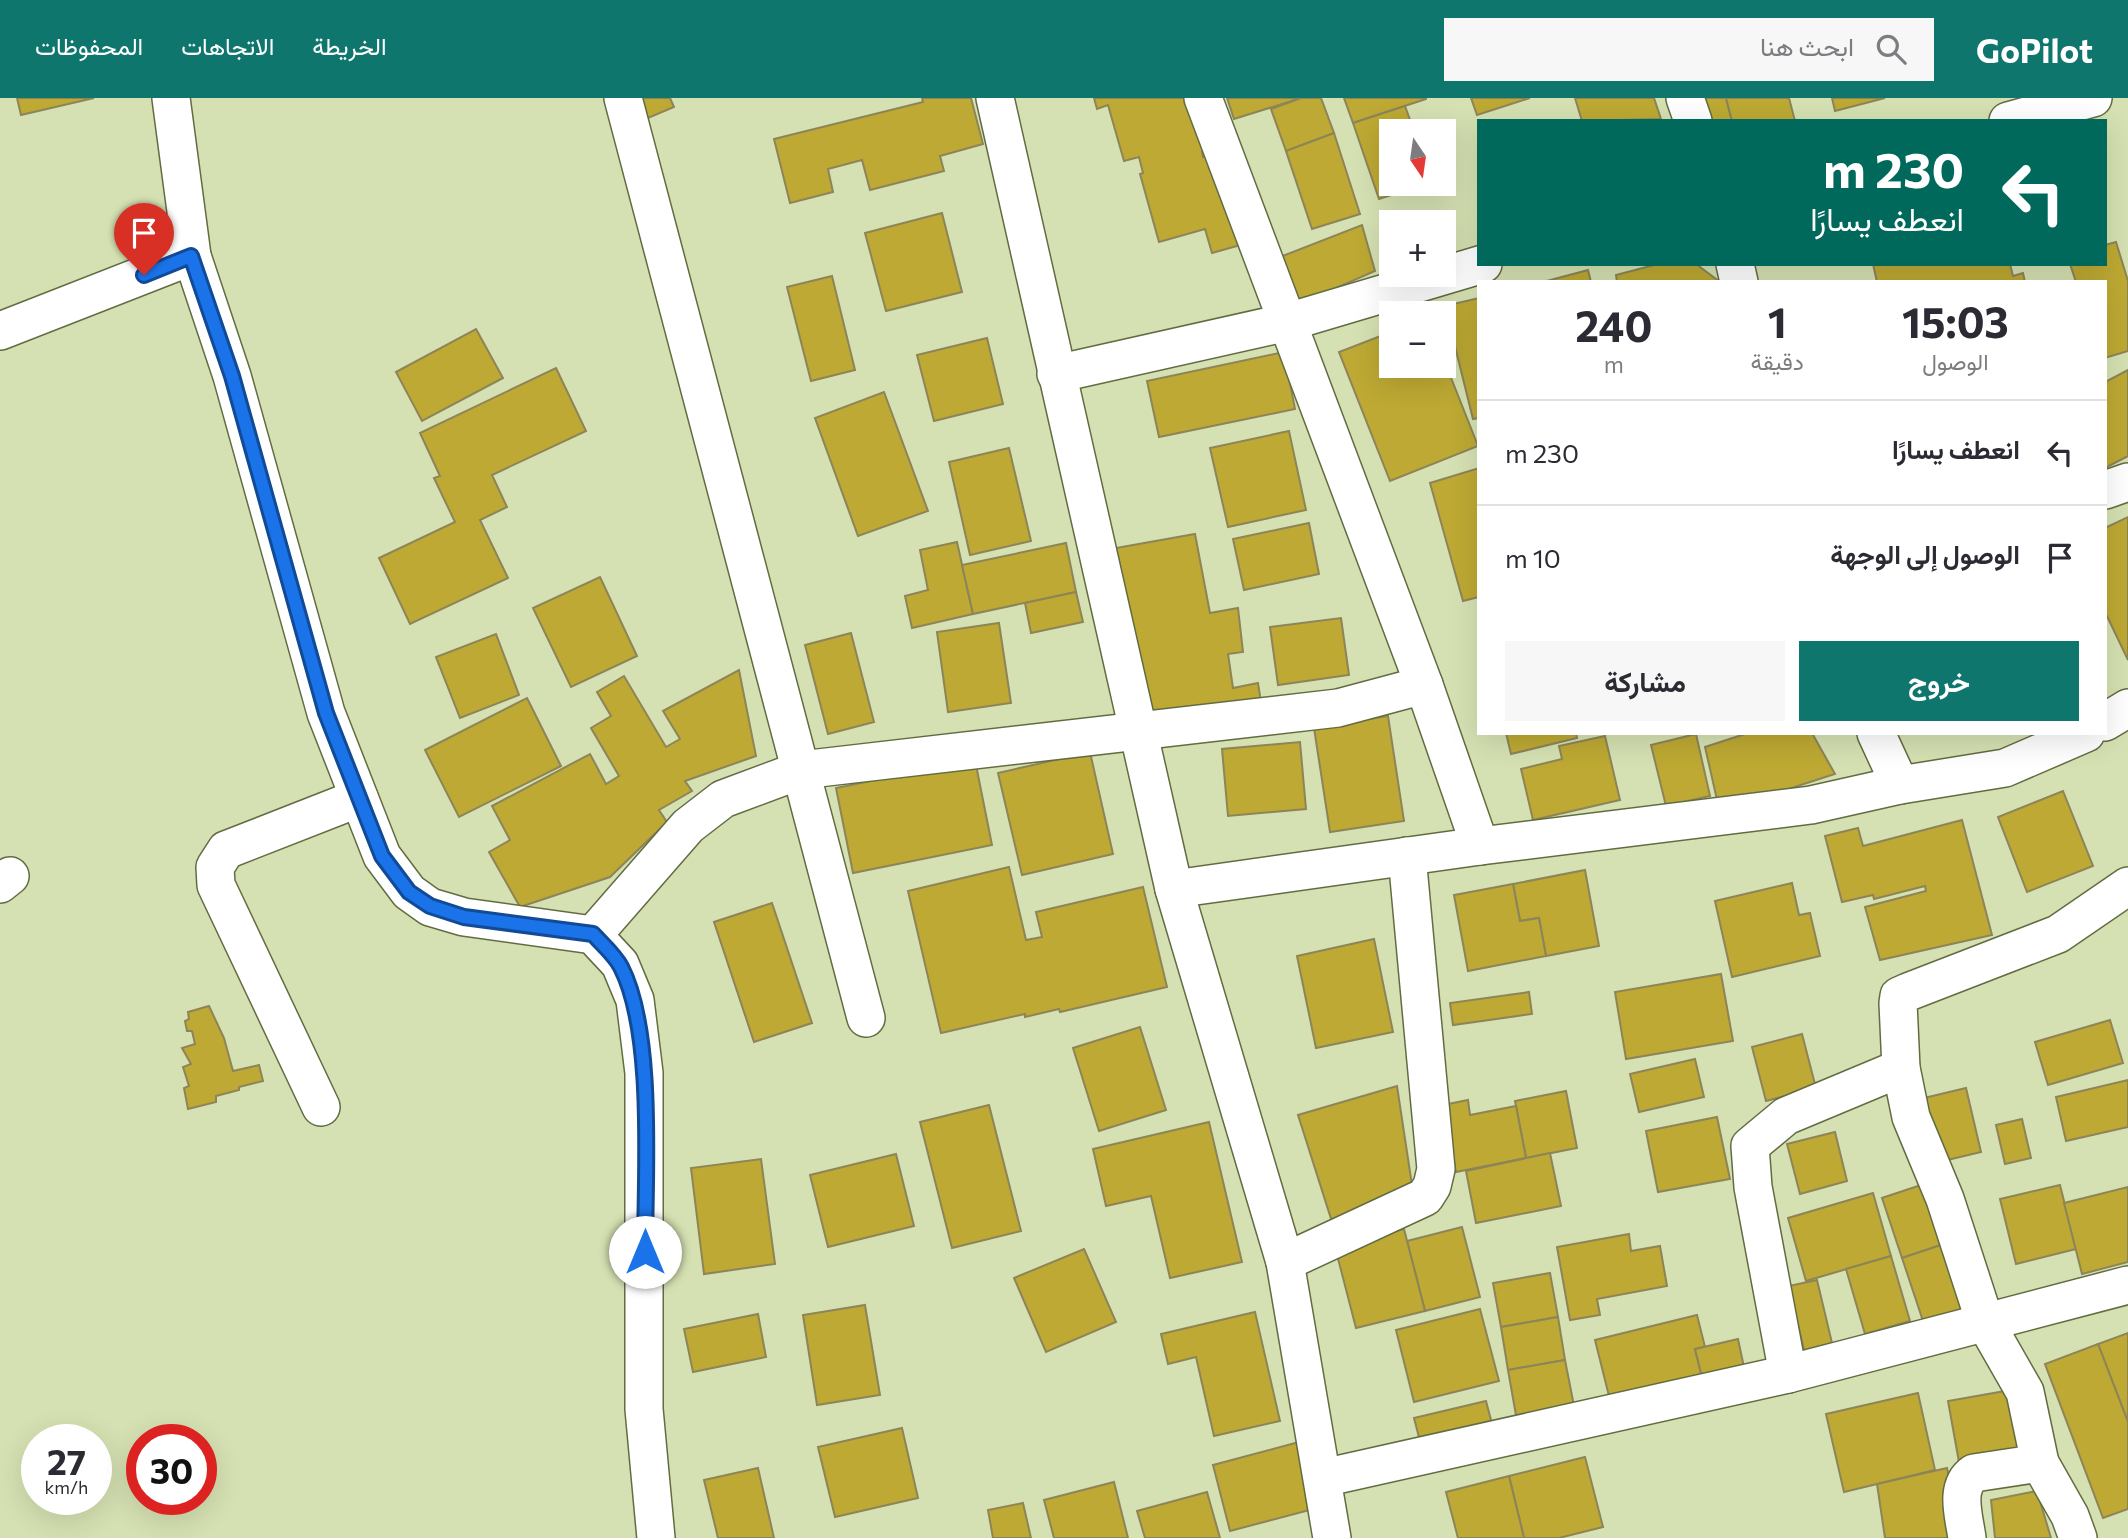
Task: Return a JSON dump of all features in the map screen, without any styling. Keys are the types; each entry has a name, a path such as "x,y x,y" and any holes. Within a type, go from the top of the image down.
{"street":[{"path":"171,98 191,256 232,376 326,713 382,856 409,892 430,906 464,917 593,934 620,964 635,1000 643,1073 644,1409 656,1538"},
{"path":"623,98 866,1018"},
{"path":"995,98 1174,889 1285,1262 1332,1538"},
{"path":"1203,98 1424,685 1480,846"},
{"path":"1685,98 1692,119"},
{"path":"2015,119 2093,98"},
{"path":"0,331 191,256"},
{"path":"1056,374 1288,322 1477,266"},
{"path":"2107,489 2128,482"},
{"path":"593,934 688,826 723,800 801,770 1338,708 1424,685"},
{"path":"1878,735 1899,785"},
{"path":"1174,889 1480,846 1811,805 1899,785 2005,768 2081,735"},
{"path":"321,1107 216,886 215,867 226,850 359,798"},
{"path":"1285,1262 1425,1197 1432,1186 1436,1169 1407,856"},
{"path":"2078,1538 2070,1516 2040,1463 2025,1392 1985,1322 1945,1199 1911,1117 1901,1068 1899,996 2058,934 2128,886"},
{"path":"1788,1374 1753,1187 1750,1146 1786,1116 1901,1068"},
{"path":"1323,1478 1788,1374 2128,1285"},
{"path":"1967,1538 1962,1497 1962,1485 1966,1478 1974,1473 2040,1463"}],"building":[{"path":"17,98 94,98 21,115"},
{"path":"639,98 670,98 674,107 648,118"},
{"path":"922,98 971,98 983,144 940,156 944,171 870,190 862,160 828,169 833,192 790,203 774,139 923,102"},
{"path":"1094,98 1190,98 1205,152 1202,152 1203,157 1215,154 1251,242 1212,253 1205,229 1159,242 1140,174 1143,173 1139,157 1124,161 1108,105 1097,109"},
{"path":"1227,98 1301,98 1234,119"},
{"path":"1301,98 1321,98 1334,133 1286,151 1271,109"},
{"path":"1344,98 1426,98 1426,99 1353,123"},
{"path":"1471,98 1530,98 1477,115"},
{"path":"1575,98 1654,98 1661,119 1581,119"},
{"path":"1698,98 1726,98 1731,119 1703,119"},
{"path":"1726,98 1789,98 1794,119 1731,119"},
{"path":"1832,98 1885,98 1835,111"},
{"path":"1405,106 1410,119 1379,119 1379,196 1388,196 1379,199 1353,123"},
{"path":"1334,133 1360,214 1312,229 1286,151"},
{"path":"942,213 962,292 886,311 865,233"},
{"path":"1362,225 1375,271 1300,304 1280,257"},
{"path":"2116,242 2128,281 2128,351 2107,357 2107,280 2075,280 2071,266 2107,266 2107,244"},
{"path":"1650,266 1699,266 1717,280 1617,280 1616,275"},
{"path":"1873,266 2010,266 2013,276 2023,273 2025,280 1877,280"},
{"path":"1588,270 1590,280 1550,280"},
{"path":"832,276 855,370 811,381 787,287"},
{"path":"1477,298 1477,418 1473,419 1456,350 1456,303"},
{"path":"476,329 503,378 422,421 396,372"},
{"path":"1379,337 1379,378 1451,378 1477,443 1477,446 1390,481 1339,352"},
{"path":"987,338 1003,404 934,421 917,355"},
{"path":"1284,352 1295,409 1159,437 1147,381"},
{"path":"556,368 586,431 492,475 507,507 480,520 508,578 410,624 379,558 455,522 434,478 440,476 420,433"},
{"path":"2128,370 2128,456 2107,467 2107,381"},
{"path":"884,392 928,511 858,536 815,418"},
{"path":"1289,431 1306,510 1228,527 1210,448"},
{"path":"1009,448 1031,541 970,555 949,462"},
{"path":"1477,469 1477,598 1463,601 1430,483"},
{"path":"2128,517 2128,660 2107,616 2107,527"},
{"path":"1309,523 1319,574 1244,590 1233,539"},
{"path":"1195,534 1210,613 1238,608 1243,652 1228,654 1233,688 1258,683 1261,702 1148,722 1116,548"},
{"path":"957,542 973,614 912,628 905,596 928,590 920,550"},
{"path":"1066,543 1076,592 973,614 962,565"},
{"path":"600,577 637,656 571,687 533,608"},
{"path":"1076,592 1083,622 1031,633 1025,603"},
{"path":"1341,618 1349,675 1278,685 1270,627"},
{"path":"999,623 1011,703 948,712 937,632"},
{"path":"851,633 874,722 828,734 805,645"},
{"path":"496,634 519,695 460,718 436,657"},
{"path":"739,670 756,756 685,781 692,791 659,810 667,822 610,877 520,907 489,852 510,840 492,806 590,754 606,784 619,776 591,728 611,716 597,692 624,676 666,747 680,739 663,711"},
{"path":"527,698 561,766 459,817 425,750"},
{"path":"1388,716 1404,821 1330,832 1314,728"},
{"path":"1506,735 1576,735 1577,738 1511,754"},
{"path":"1696,735 1710,796 1666,806 1651,745"},
{"path":"1742,735 1813,735 1835,774 1776,793 1718,804 1705,747"},
{"path":"1605,736 1620,800 1533,820 1521,769 1562,759 1559,746"},
{"path":"1300,742 1306,809 1228,816 1222,749"},
{"path":"1090,752 1113,854 1022,875 998,773"},
{"path":"975,760 992,845 853,873 836,788"},
{"path":"2063,791 2093,866 2027,892 1998,817"},
{"path":"1962,820 1992,935 1880,960 1865,907 1926,891 1925,886 1874,899 1873,895 1842,902 1825,836 1858,828 1863,846"},
{"path":"1009,867 1026,940 1042,937 1036,912 1143,887 1167,987 1060,1012 1059,1009 1025,1017 1025,1014 941,1033 908,891"},
{"path":"1585,870 1599,946 1546,956 1539,918 1520,921 1513,884"},
{"path":"1792,883 1799,915 1810,913 1820,956 1732,977 1715,901"},
{"path":"1513,884 1520,921 1539,918 1546,956 1468,971 1454,895"},
{"path":"772,903 812,1023 754,1042 714,922"},
{"path":"1374,939 1393,1032 1316,1048 1297,956"},
{"path":"1721,974 1733,1041 1626,1059 1615,992"},
{"path":"1529,992 1532,1014 1453,1025 1450,1003"},
{"path":"209,1006 224,1038 233,1071 259,1065 263,1081 216,1096 216,1102 188,1109 184,1088 189,1086 183,1067 191,1064 182,1048 195,1044 192,1031 187,1031 185,1021 189,1019 188,1012"},
{"path":"2110,1020 2123,1063 2048,1085 2035,1042"},
{"path":"1140,1027 1166,1110 1099,1131 1073,1048"},
{"path":"1802,1034 1816,1088 1766,1101 1752,1047"},
{"path":"1695,1059 1704,1097 1639,1112 1630,1074"},
{"path":"2128,1080 2128,1127 2066,1141 2056,1097"},
{"path":"1397,1086 1412,1185 1333,1225 1298,1115"},
{"path":"1966,1088 1981,1152 1939,1162 1924,1098"},
{"path":"1566,1091 1577,1148 1526,1158 1515,1101"},
{"path":"1468,1100 1470,1115 1516,1106 1526,1158 1456,1172 1443,1105"},
{"path":"989,1105 1021,1231 952,1248 920,1122"},
{"path":"1717,1117 1730,1179 1658,1192 1646,1131"},
{"path":"2022,1119 2031,1158 2005,1164 1996,1125"},
{"path":"1209,1122 1242,1262 1170,1278 1151,1196 1106,1206 1093,1149"},
{"path":"1835,1132 1847,1181 1800,1194 1787,1144"},
{"path":"1550,1153 1561,1206 1476,1223 1466,1171"},
{"path":"896,1154 914,1226 828,1247 810,1175"},
{"path":"761,1159 775,1264 704,1274 691,1168"},
{"path":"1933,1181 1953,1241 1902,1258 1882,1198"},
{"path":"2060,1185 2076,1249 2016,1264 2000,1199"},
{"path":"2128,1187 2128,1262 2082,1274 2064,1203"},
{"path":"1873,1193 1891,1256 1806,1281 1788,1218"},
{"path":"1462,1227 1480,1297 1425,1311 1407,1241"},
{"path":"1404,1229 1425,1311 1356,1328 1335,1247"},
{"path":"1629,1234 1631,1251 1660,1246 1667,1286 1597,1299 1600,1315 1570,1320 1557,1247"},
{"path":"1953,1241 1975,1307 1924,1324 1902,1258"},
{"path":"1084,1249 1116,1322 1046,1352 1014,1278"},
{"path":"1891,1256 1910,1321 1865,1334 1846,1269"},
{"path":"1550,1273 1558,1317 1501,1327 1493,1283"},
{"path":"1817,1280 1832,1343 1804,1350 1789,1286"},
{"path":"865,1305 880,1395 817,1405 803,1315"},
{"path":"1480,1309 1499,1381 1414,1402 1396,1330"},
{"path":"1255,1312 1280,1421 1214,1436 1196,1357 1168,1364 1161,1334"},
{"path":"758,1314 766,1357 693,1372 684,1329"},
{"path":"1697,1315 1705,1347 1695,1349 1703,1381 1611,1404 1595,1340"},
{"path":"1558,1317 1565,1360 1508,1370 1501,1327"},
{"path":"2128,1333 2128,1422 2098,1344"},
{"path":"1738,1339 1745,1372 1703,1381 1695,1349"},
{"path":"2098,1344 2128,1422 2128,1509 2103,1518 2045,1364"},
{"path":"1565,1360 1575,1411 1517,1421 1508,1370"},
{"path":"2011,1390 2023,1450 1959,1462 1948,1401"},
{"path":"1918,1393 1935,1470 1844,1492 1826,1414"},
{"path":"1486,1401 1495,1435 1423,1453 1414,1418"},
{"path":"902,1428 918,1498 835,1517 818,1447"},
{"path":"1299,1442 1317,1508 1230,1531 1213,1465"},
{"path":"1585,1457 1603,1527 1559,1538 1524,1538 1509,1476"},
{"path":"758,1468 774,1538 718,1538 704,1480"},
{"path":"1947,1468 1963,1538 1885,1538 1877,1484"},
{"path":"1509,1476 1524,1538 1458,1538 1446,1492"},
{"path":"1114,1482 1128,1538 1054,1538 1044,1500"},
{"path":"2037,1491 2051,1538 1995,1538 1991,1500"},
{"path":"1207,1492 1220,1538 1145,1538 1137,1511"},
{"path":"1023,1503 1031,1538 993,1538 988,1510"}],"route":[{"path":"144,275 191,256 232,376 326,713 382,856 409,892 430,906 464,917 549,926 593,934 620,964 635,1000 643,1073 645,1252"}]}
